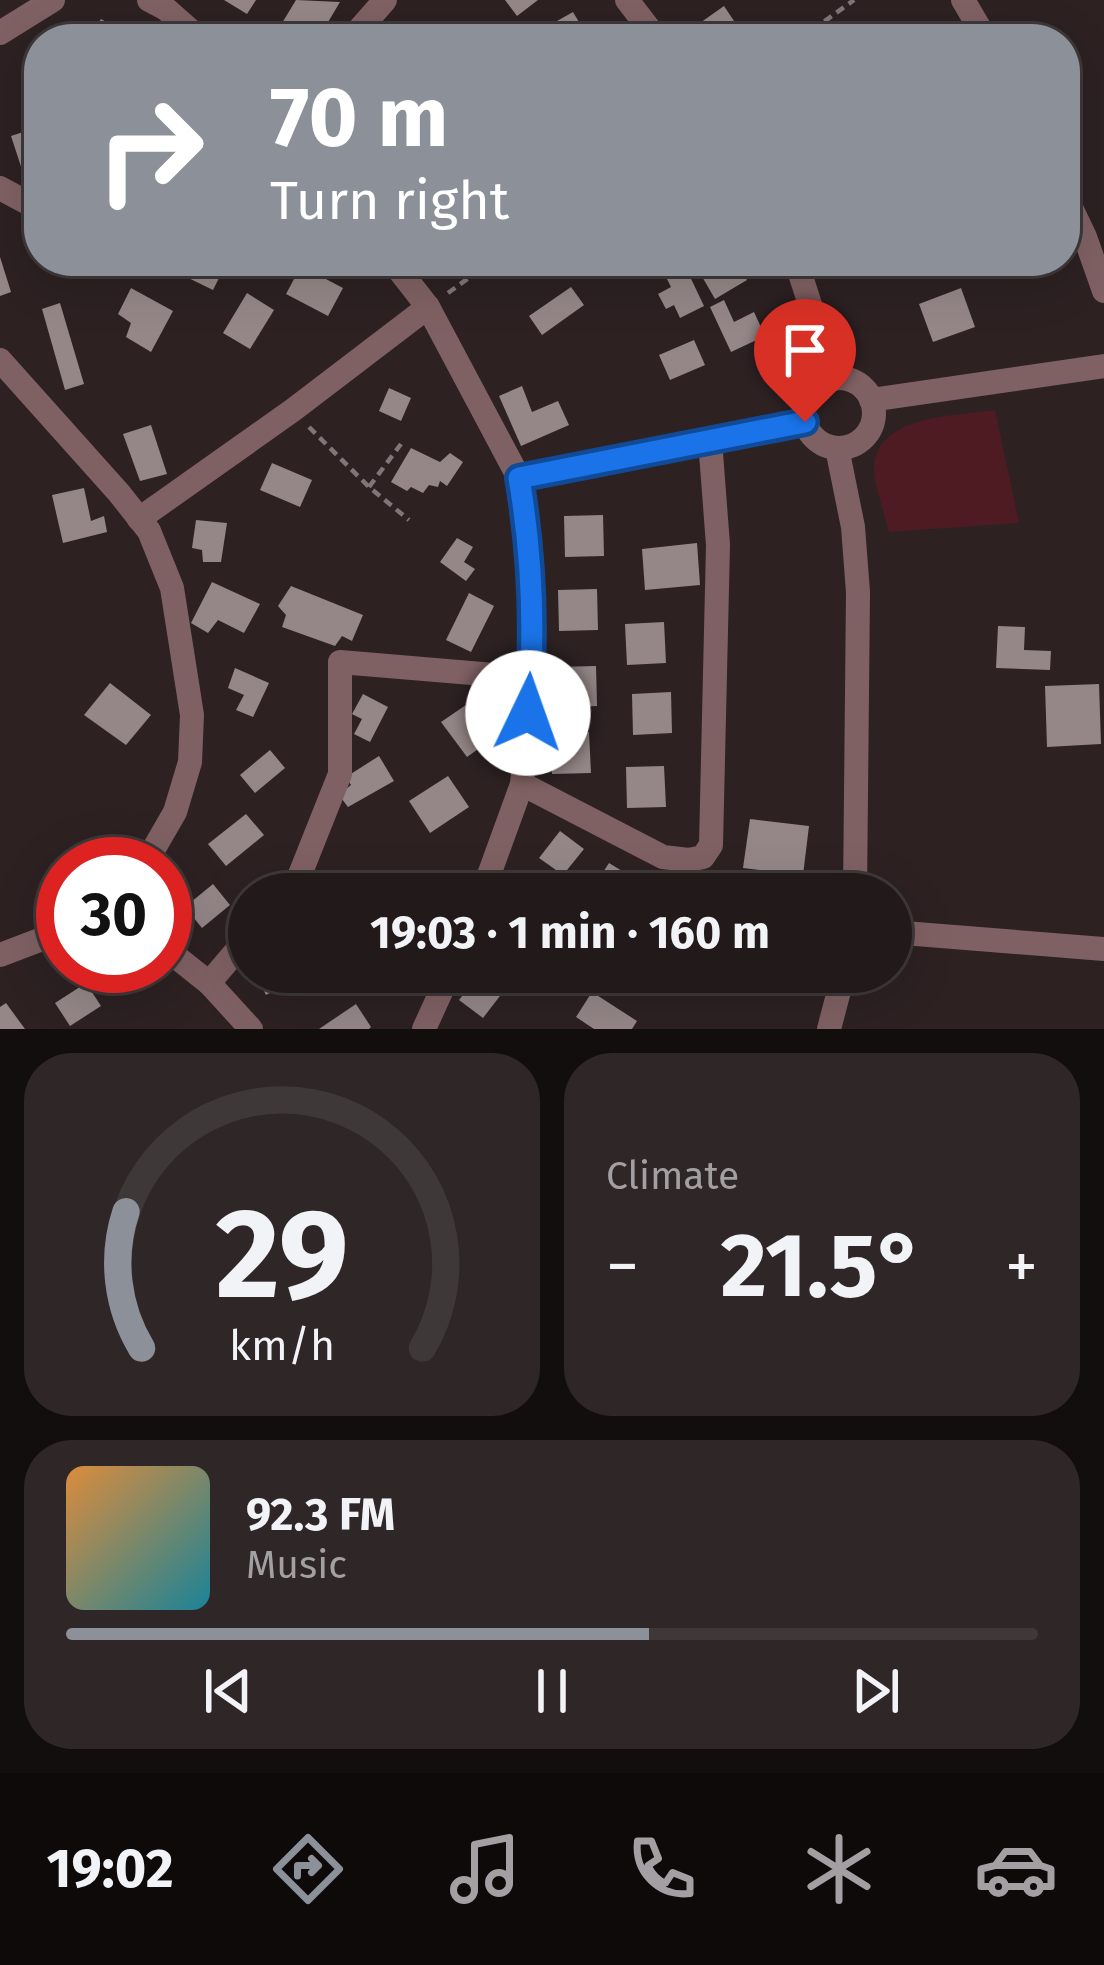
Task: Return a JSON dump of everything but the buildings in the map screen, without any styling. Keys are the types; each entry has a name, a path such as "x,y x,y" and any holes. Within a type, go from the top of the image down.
{"street":[{"path":"0,33 53,0"},
{"path":"149,0 182,24"},
{"path":"364,24 385,0"},
{"path":"627,0 645,24"},
{"path":"1080,226 1104,291"},
{"path":"404,276 428,307 519,478 526,517 532,678 522,784 490,873"},
{"path":"801,276 834,379"},
{"path":"139,519 428,307"},
{"path":"0,360 149,531 172,588 192,715 190,762 176,812 161,837"},
{"path":"872,400 1104,366"},
{"path":"834,379 859,384 872,400 874,412 859,441 837,448 817,440 805,422 811,392 834,379"},
{"path":"519,478 805,422"},
{"path":"522,784 663,857 704,857 711,845 718,568 710,440"},
{"path":"837,448 853,527 858,592 855,873"},
{"path":"301,873 340,774 340,662 532,678"},
{"path":"912,934 1104,949"},
{"path":"0,956 36,942"},
{"path":"209,983 228,961"},
{"path":"192,969 251,1029"},
{"path":"424,1029 440,993"},
{"path":"829,1029 838,993"}],"path":[{"path":"821,24 854,0"},
{"path":"428,307 471,276"},
{"path":"293,410 369,488 409,520"},
{"path":"369,488 401,444"},
{"path":"704,857 708,873"}],"shaded area":[{"path":"995,410 1019,523 889,532 874,466 890,436 922,421"}],"route":[{"path":"528,713 530,615 526,517 519,478 805,422"}]}
